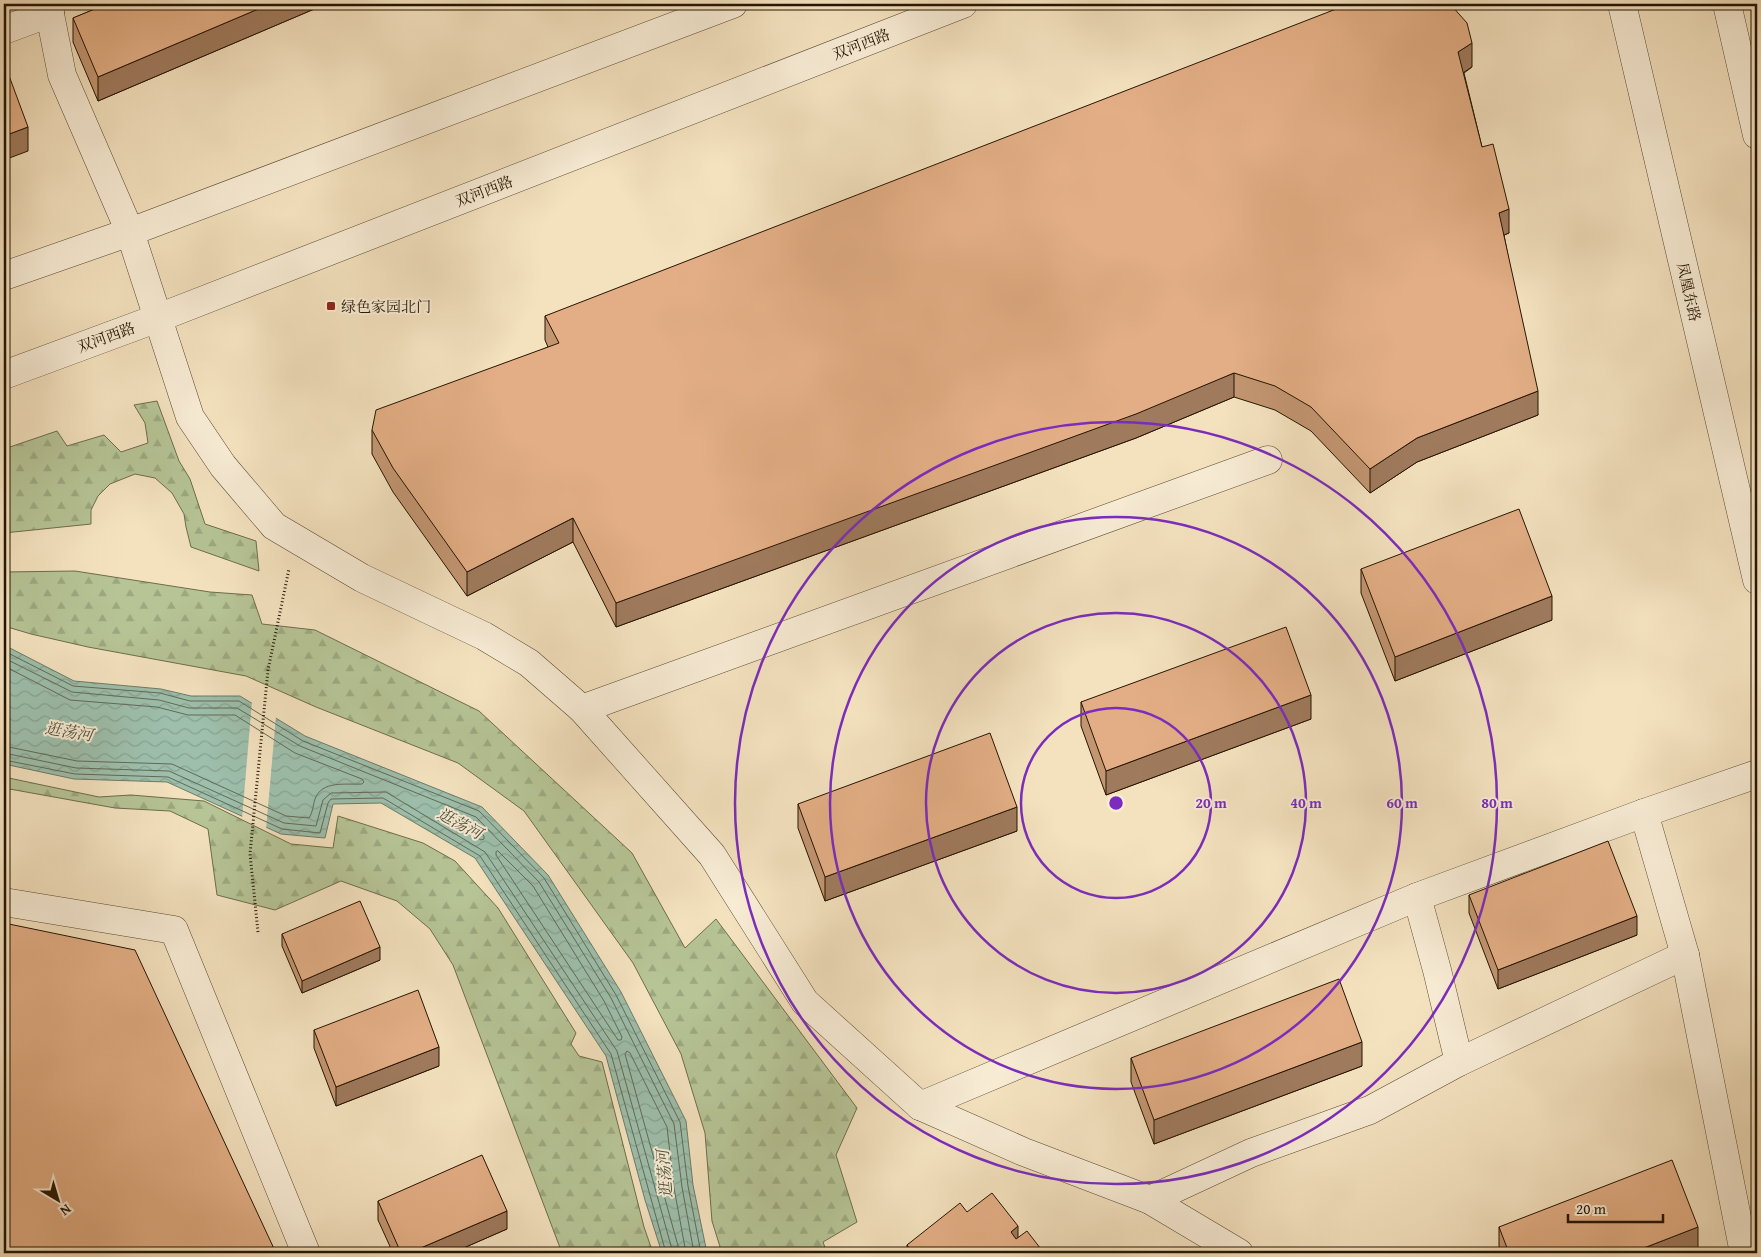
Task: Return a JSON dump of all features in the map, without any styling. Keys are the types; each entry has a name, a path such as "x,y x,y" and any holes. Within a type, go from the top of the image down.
{"street":[{"path":"4,276 130,232 733,4"},
{"name":"双河西路","path":"4,375 158,318 963,4"},
{"name":"凤凰东路","path":"1622,4 1757,580"},
{"path":"1727,4 1757,136"},
{"path":"4,30 49,8 62,76 130,232 190,417 223,466 274,526 362,578 484,636 529,663 582,709 712,855 805,1002 920,1106 1024,1152 1150,1200 1239,1253"},
{"path":"582,709 1268,460"},
{"path":"920,1106 1288,953 1417,897 1644,813 1757,774"},
{"path":"1644,813 1685,955 1744,1253"},
{"path":"1417,897 1459,1062"},
{"path":"4,902 174,930 306,1253"},
{"path":"1150,1200 1251,1153 1370,1110 1459,1062 1685,955"}],"path":[{"path":"258,932 250,854 268,670 295,539"}],"green space":[{"path":"157,401 179,461 190,479 205,524 256,541 259,571 191,547 184,514 172,493 155,478 135,474 110,484 98,496 91,510 91,524 4,533 4,449 57,431 67,446 104,435 121,452 148,443 145,423 134,405"},
{"path":"75,571 210,592 252,595 262,624 315,630 479,711 632,853 685,948 716,919 857,1108 836,1155 857,1222 823,1242 827,1253 722,1253 712,1221 705,1133 681,1054 633,963 524,811 458,763 316,707 246,676 88,647 4,626 4,572"},
{"path":"4,777 99,797 131,795 204,801 291,844 333,848 338,816 423,843 455,861 498,908 576,1033 571,1044 579,1056 602,1062 644,1227 653,1253 562,1253 453,965 430,929 397,901 341,881 275,910 217,895 208,829 170,811 115,808 4,788"}],"water":[{"name":"逛荡河","path":"4,645 74,681 161,689 191,696 240,696 305,736 482,807 548,875 621,992 686,1121 693,1185 707,1253 662,1253 645,1200 606,1056 475,858 381,803 333,804 325,838 281,834 167,782 74,779 4,764"}],"pier":[{"path":"252,701 276,716 266,830 242,819"}],"building":[{"path":"107,4 270,4 98,77 73,18"},
{"path":"1349,4 1448,4 1467,23 1472,43 1458,52 1482,147 1493,144 1509,209 1499,213 1538,391 1417,438 1370,469 1311,407 1275,386 1234,373 1136,414 616,603 573,518 467,572 393,468 372,430 376,410 559,343 545,316"},
{"path":"8,73 28,127 4,136 4,74"},
{"path":"1519,509 1552,596 1395,657 1361,569"},
{"path":"1286,627 1311,695 1106,771 1081,702"},
{"path":"990,733 1017,807 825,877 798,804"},
{"path":"1608,841 1637,916 1498,970 1469,895"},
{"path":"360,901 380,947 302,981 282,934"},
{"path":"4,923 135,950 276,1253 4,1253"},
{"path":"1339,979 1362,1042 1154,1120 1131,1058"},
{"path":"418,990 439,1047 336,1087 314,1030"},
{"path":"482,1155 507,1211 409,1253 401,1253 378,1201"},
{"path":"1672,1160 1698,1227 1631,1253 1509,1253 1499,1227"},
{"path":"992,1193 1018,1226 1011,1232 1016,1239 1027,1231 1044,1253 913,1253 907,1245 960,1203 967,1212"},
{"path":"1058,1248 1062,1253 1050,1253"}],"place":[{"name":"绿色家园北门","path":"331,306"}]}
